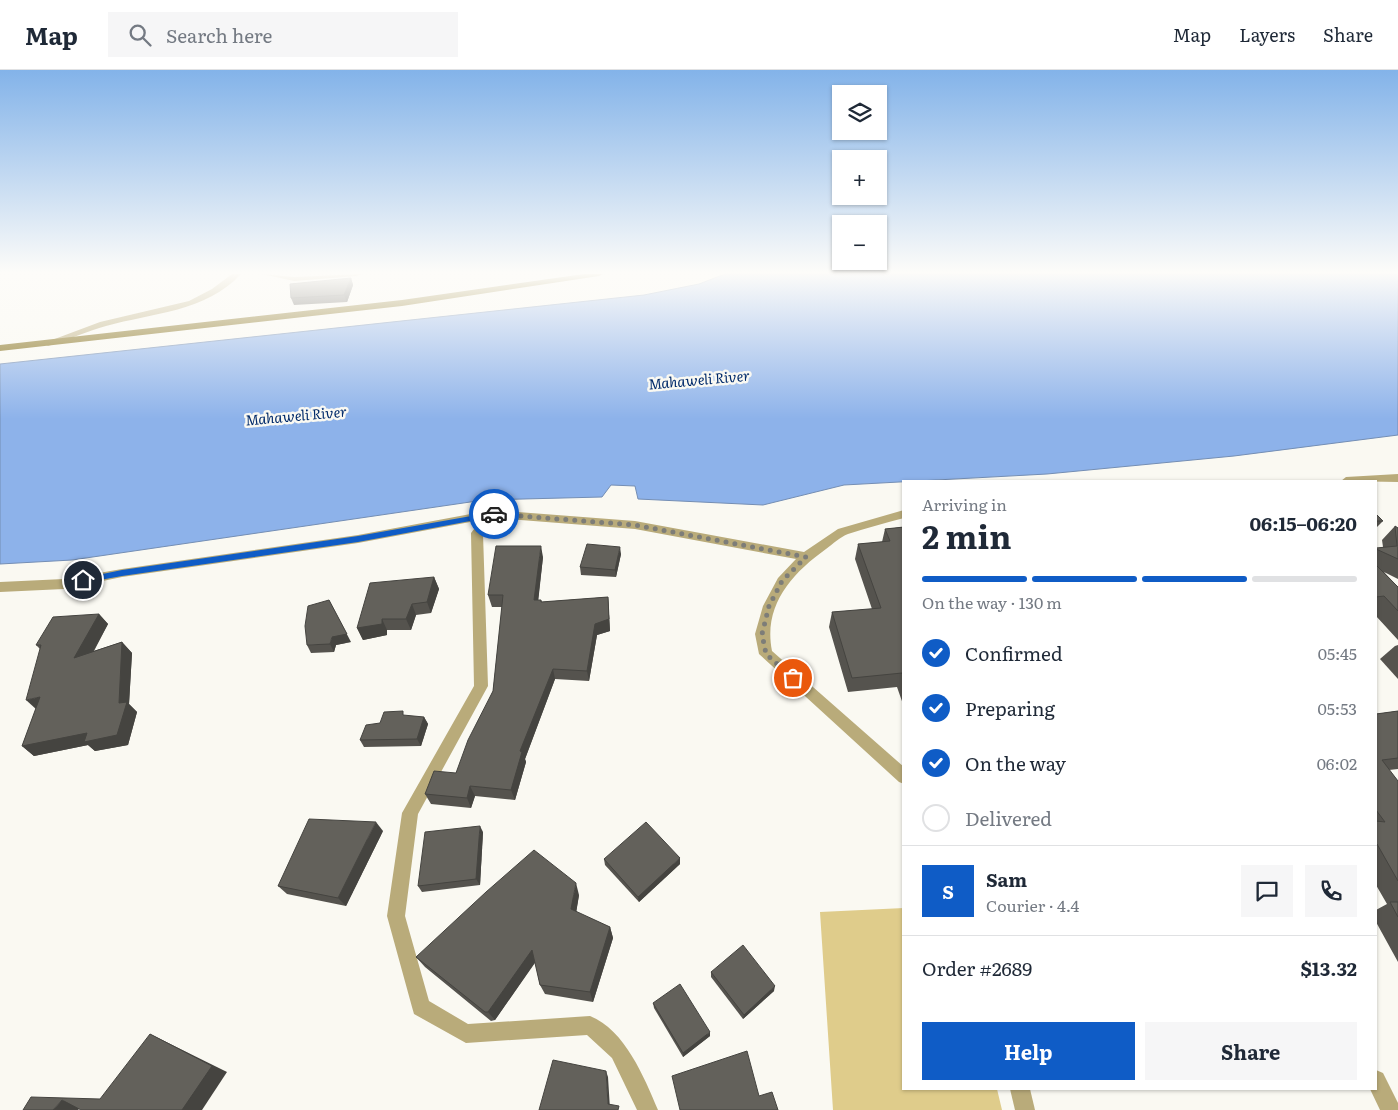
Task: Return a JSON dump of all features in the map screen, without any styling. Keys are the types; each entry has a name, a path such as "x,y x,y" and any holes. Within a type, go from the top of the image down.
{"main road":[{"path":"0,348 232,323"}],"street":[{"path":"46,344 109,323"},
{"path":"1363,480 1398,478"},
{"path":"0,586 64,584 122,573 358,539 492,514 635,525 806,557"},
{"path":"492,514 477,533 482,686 410,812 396,916 421,1007 466,1034 590,1025 619,1050 648,1110"},
{"path":"902,515 842,532 806,557 782,581 769,606 762,634 766,654 902,776"},
{"path":"1377,1082 1392,1110"},
{"path":"1020,1090 1025,1110"}],"shaded area":[{"path":"902,908 902,1090 997,1090 1002,1110 833,1110 820,912"}],"water":[{"name":"Mahaweli River","path":"387,323 1398,323 1398,435 1234,456 1047,474 902,480 902,482 844,485 763,505 638,499 635,486 611,485 602,497 484,500 72,560 0,564 0,364"}],"building":[{"path":"1377,515 1383,521 1377,521"},
{"path":"1395,526 1398,528 1398,559 1377,549 1377,548 1397,546"},
{"path":"902,527 902,673 852,678 832,612 881,608 858,544 890,541 885,529"},
{"path":"587,544 620,547 615,570 580,567"},
{"path":"496,546 541,546 534,600 541,600 541,602 608,597 609,619 595,624 587,671 553,669 520,751 522,752 511,790 470,786 467,798 425,794 434,771 456,773 468,740 493,691 503,595 488,595"},
{"path":"1377,566 1398,587 1398,611 1384,596 1377,597"},
{"path":"434,577 427,602 412,604 406,619 382,619 382,624 357,628 370,583"},
{"path":"329,600 347,634 332,637 330,644 307,645 305,626 308,606"},
{"path":"99,614 74,658 122,642 119,703 127,702 117,735 84,742 87,733 22,746 40,697 26,700 41,645 36,645 53,617"},
{"path":"403,711 403,715 424,717 417,739 360,740 366,725 380,723 384,712"},
{"path":"1398,711 1398,758 1382,760 1398,781 1398,881 1377,844 1377,821 1385,822 1377,811 1377,714"},
{"path":"309,819 376,822 338,898 278,886"},
{"path":"646,822 680,858 638,897 604,859"},
{"path":"480,826 476,879 418,886 425,832"},
{"path":"534,850 576,883 571,909 610,927 590,992 540,985 532,950 488,1012 485,1012 416,957"},
{"path":"1390,902 1398,902 1398,917"},
{"path":"743,945 775,986 744,1015 711,972"},
{"path":"680,984 710,1032 683,1053 653,1003"},
{"path":"150,1034 212,1066 182,1110 81,1110 62,1100 53,1110 23,1110 31,1097 100,1099"},
{"path":"747,1051 759,1096 772,1092 778,1110 680,1110 672,1076"},
{"path":"553,1060 606,1071 608,1104 619,1106 618,1110 539,1110"}],"way so far":[{"path":"494,514 635,525 806,557 782,581 769,606 762,634 766,654 793,678"}],"route":[{"path":"83,580 358,539 494,514"}]}
